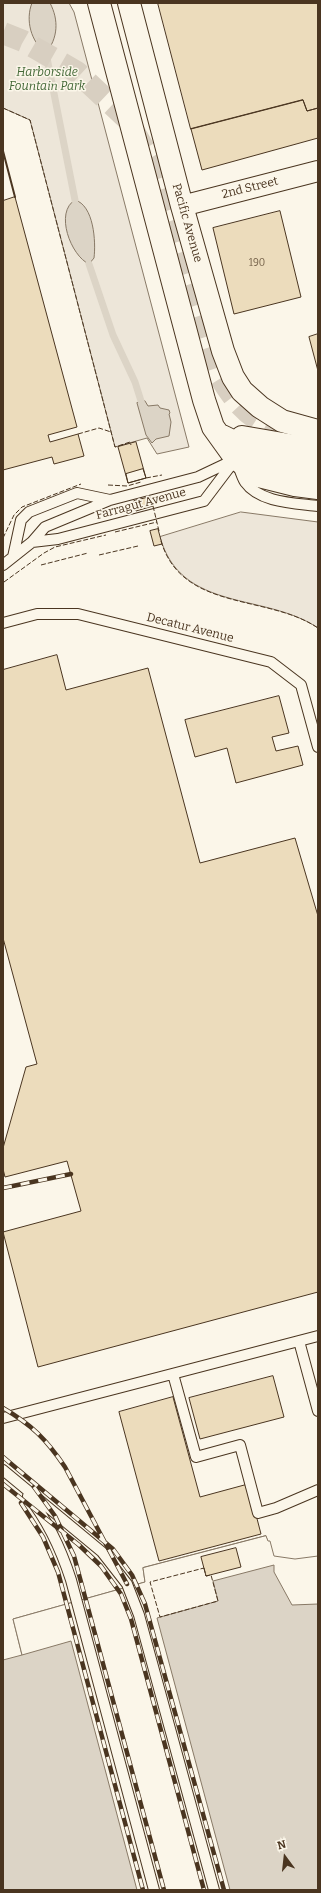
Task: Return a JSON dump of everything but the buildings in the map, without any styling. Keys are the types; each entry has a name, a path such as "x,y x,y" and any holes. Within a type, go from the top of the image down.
{"main road":[{"path":"99,3 204,400 217,434 251,450 280,461 318,467"},
{"name":"Pacific Avenue","path":"129,3 182,206 223,351 233,377 242,391 260,407 282,421 318,431"},
{"path":"251,450 318,450"},
{"path":"251,450 259,476 294,485 318,488"}],"street":[{"name":"2nd Street","path":"182,206 318,170"}],"lane":[{"name":"Farragut Avenue","path":"32,542 66,537 204,501 251,450 282,421"},
{"name":"Farragut Avenue","path":"3,565 32,542 45,527 110,500 198,477 251,450"},
{"path":"251,450 244,480 250,489 283,501 318,506"},
{"path":"13,557 21,520 29,512 77,493 110,500"},
{"name":"Decatur Avenue","path":"3,623 37,614 78,614 271,662 301,685 311,715 318,747"},
{"path":"311,715 318,722"},
{"path":"3,1418 318,1336"},
{"path":"299,1341 318,1411"},
{"path":"173,1374 196,1457 240,1445 258,1514 318,1490"},
{"path":"4,1471 24,1491 43,1516 62,1554 154,1890"},
{"path":"4,1471 102,1552 127,1584 139,1615 214,1890"}],"green space":[{"name":"Harborside Fountain Park","path":"3,3 69,3 74,12 189,447 157,454 147,438 115,447 30,120 3,108"},
{"path":"241,512 318,522 318,628 297,617 274,609 227,598 205,590 186,578 171,561 160,537"}],"shaded area":[{"path":"32,3 50,3 55,16 55,35 46,53 36,43 29,23"},
{"path":"75,200 81,203 90,216 94,234 94,258 89,264 76,252 67,234 65,223 66,214 69,206"},
{"path":"145,401 148,406 158,405 160,408 169,410 170,413 171,422 169,436 156,439 152,443 146,435 137,403"},
{"path":"266,1536 273,1558 295,1561 318,1558 318,1890 3,1890 3,1660 22,1655 13,1619 145,1582 143,1568"}],"pier":[{"path":"266,1536 268,1541 270,1541 274,1556 295,1559 318,1556 318,1604 292,1605 274,1572 274,1565 213,1581 218,1601 157,1618 230,1890 137,1890 71,1641 22,1655 13,1619 145,1582 143,1568"}],"waterway":[{"path":"46,53 75,200"},
{"path":"89,264 113,335 135,382 141,401"}],"tunnel":[{"path":"3,33 23,41 77,72 127,119 151,161 220,377 244,409 262,423 286,432 301,435"}],"railway":[{"path":"3,1188 71,1174"},
{"path":"3,1408 22,1420 38,1433 58,1457 65,1467 127,1584"},
{"path":"3,1457 113,1549 132,1575 145,1604 224,1890"},
{"path":"3,1484 79,1545 101,1566 121,1594 131,1619 204,1890"},
{"path":"34,1487 55,1516 74,1556 164,1890"},
{"path":"21,1503 43,1537 58,1572 143,1890"}],"fence":[{"path":"3,108 30,120 115,447 130,442 131,445"},
{"path":"78,434 99,428 111,432"},
{"path":"146,478 162,475"},
{"path":"108,485 127,486 141,482"},
{"path":"3,538 14,515 22,507 81,484"},
{"path":"153,506 159,531"},
{"path":"115,532 157,522"},
{"path":"4,582 44,553 55,547 106,535"},
{"path":"161,541 172,564 187,580 207,591 298,617 318,628"},
{"path":"99,555 138,546"},
{"path":"41,565 88,553"},
{"path":"204,1568 206,1576 211,1575 218,1601 160,1617 150,1582 204,1568"}],"wall":[{"path":"3,151 15,197"}]}
